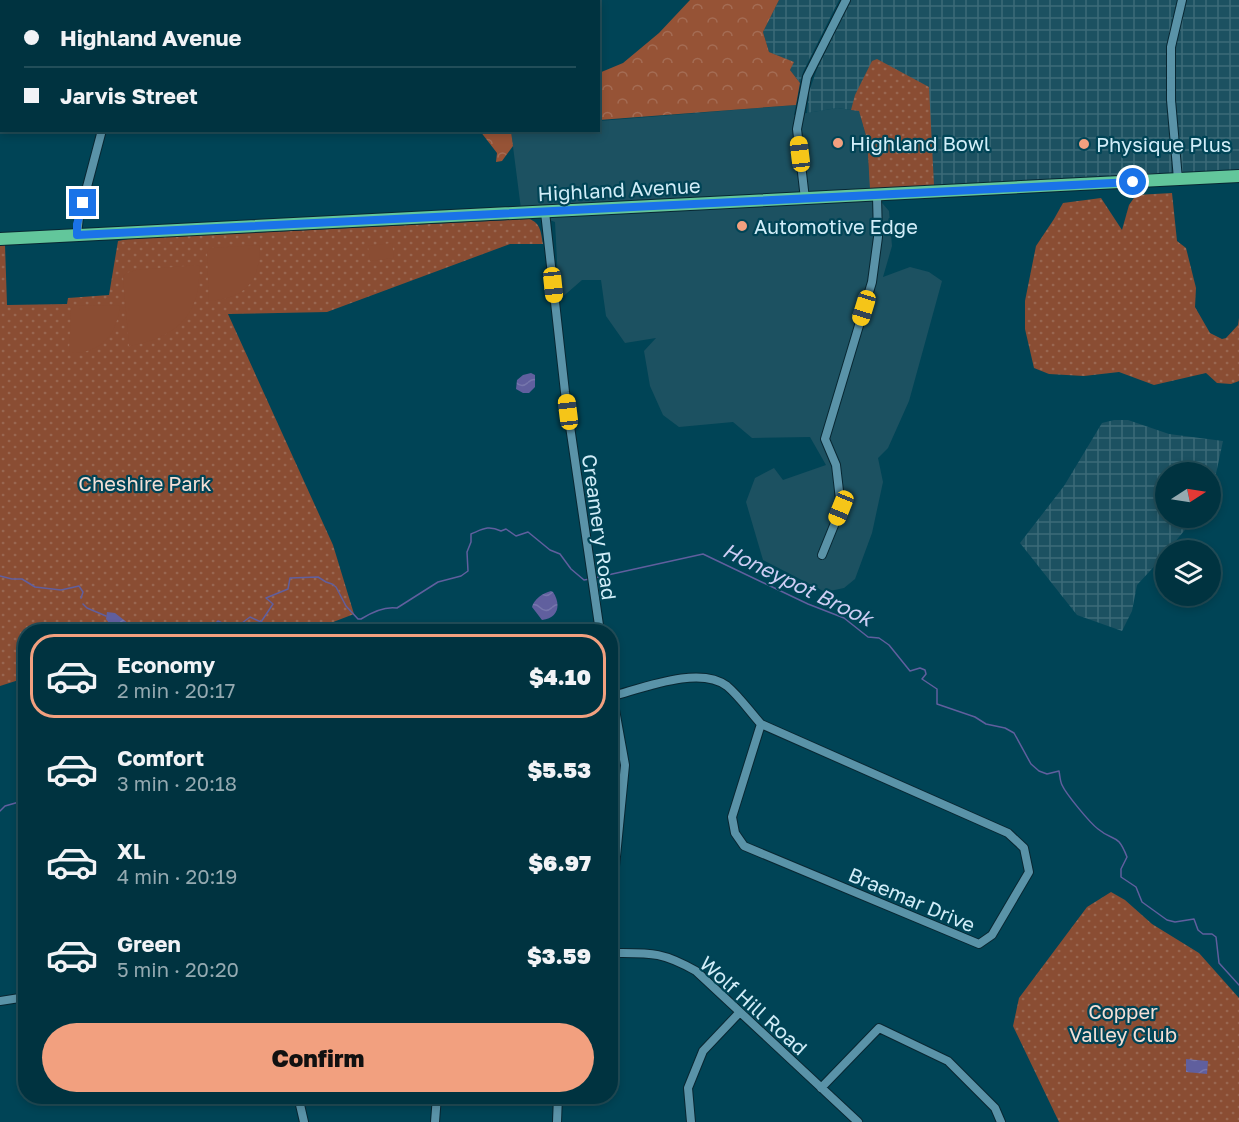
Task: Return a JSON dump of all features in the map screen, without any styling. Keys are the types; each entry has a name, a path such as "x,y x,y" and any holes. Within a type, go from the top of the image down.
{"highway":[{"name":"Highland Avenue","path":"0,239 1239,176"}],"street":[{"path":"805,199 797,129 807,77 846,0"},
{"path":"1178,179 1171,100 1171,47 1182,0"},
{"path":"77,235 79,217 101,132"},
{"path":"822,555 841,508 836,465 825,439 872,282 878,237 877,196"},
{"name":"Creamery Road","path":"545,212 560,352 599,624"},
{"name":"Braemar Drive","path":"618,695 690,677 708,678 726,685 761,724 1008,833 1024,848 1029,872 992,934 979,944 744,846 735,832 732,817 761,724"},
{"path":"618,725 625,765 618,810"},
{"name":"Wolf Hill Road","path":"618,953 654,953 673,958 696,971 858,1122"},
{"path":"0,1001 18,998"},
{"path":"691,1122 688,1088 703,1051 739,1013"},
{"path":"821,1088 879,1028 948,1061 995,1108 1001,1122"},
{"path":"300,1104 304,1122"},
{"path":"435,1122 436,1104"},
{"path":"557,1122 558,1104"}],"shaded area":[{"path":"779,0 839,0 803,72 800,83 790,70 793,62 769,52 763,32"},
{"path":"850,0 1239,0 1239,172 870,189 867,139 859,111 837,108 807,113 809,92 817,69"},
{"path":"796,105 794,115 837,108 859,111 867,139 870,189 889,211 892,246 883,277 910,267 929,272 942,281 909,401 888,448 878,458 883,482 872,533 855,579 844,588 825,592 763,560 746,502 755,478 774,468 783,480 826,465 810,437 752,438 733,422 679,427 663,415 650,386 644,351 656,338 625,343 606,316 601,280 582,280 559,300 555,222 521,209 511,132 600,132 600,121"},
{"path":"1128,420 1169,434 1223,441 1218,462 1155,462 1155,528 1187,528 1176,540 1155,540 1155,566 1137,585 1132,611 1122,631 1077,615 1020,543 1064,486 1102,423"}],"green space":[{"path":"690,0 779,0 763,32 769,52 794,62 790,70 800,83 796,105 600,120 600,73 623,63 659,33"},
{"path":"877,59 929,87 934,185 870,189 867,139 859,111 851,110 855,95 872,61"},
{"path":"481,132 511,132 513,146 502,161 496,162 497,153"},
{"path":"1172,193 1177,241 1186,248 1196,288 1195,307 1210,333 1222,339 1226,338 1238,325 1239,318 1239,381 1231,384 1217,383 1206,373 1154,385 1119,372 1084,376 1049,374 1034,368 1025,329 1025,301 1036,246 1063,203 1101,198 1122,230 1129,205 1136,195"},
{"name":"Cheshire Park","path":"529,219 538,226 543,244 510,244 327,312 228,314 333,545 354,614 328,624 18,624 18,680 0,686 0,245 5,245 7,305 67,304 68,298 109,295 118,241"},
{"path":"392,243 394,258 370,261 368,246"},
{"path":"260,245 257,269 248,286 233,296 209,301 207,252 211,248"},
{"path":"199,265 196,298 183,321 160,337 129,346 123,277 126,273 136,270"},
{"path":"120,305 115,325 105,341 90,350 69,353 71,310 74,306"},
{"name":"Copper Valley Club","path":"1111,892 1125,900 1152,924 1199,953 1239,998 1239,1122 1059,1122 1013,1026 1019,998 1087,907"}],"water":[{"path":"531,373 535,375 535,387 529,393 516,389 517,380"},
{"path":"551,591 556,597 557,610 548,619 542,620 532,607 539,597"},
{"path":"107,612 115,613 129,624 110,624 106,619"},
{"path":"1186,1059 1208,1061 1207,1074 1186,1072"}],"waterway":[{"name":"Honeypot Brook","path":"241,624 250,617 261,622 273,604 266,598 288,589 290,578 318,577 332,584 346,606 358,619 383,609 397,608 438,582 461,576 468,571 467,552 471,534 486,528 501,531 506,529 516,536 528,532 550,550 560,554 571,569 584,580 590,579"},
{"name":"Honeypot Brook","path":"594,578 703,554 808,604 844,618 868,637 879,638 889,645 910,671 920,668 925,670 926,674 922,679 937,689 937,704 975,717 986,724 1005,728 1014,733 1031,764 1039,771 1047,774 1059,771 1062,785 1078,808 1098,829 1121,844 1127,857 1121,869 1121,877 1136,887 1142,902 1167,920 1175,922 1194,919 1198,930 1203,934 1212,934 1216,937 1219,963 1239,985"},
{"path":"0,576 22,579 35,587 61,590 79,586 83,592 81,598"},
{"path":"83,604 106,616"},
{"name":"Honeypot Brook","path":"215,624 218,621 224,624"},
{"name":"Honeypot Brook","path":"0,811 5,806 18,802"}],"place":[{"name":"Highland Bowl","path":"838,143"},
{"name":"Physique Plus","path":"1084,144"},
{"name":"Automotive Edge","path":"742,226"}],"route":[{"path":"83,203 77,224 77,235 1133,182"}]}
